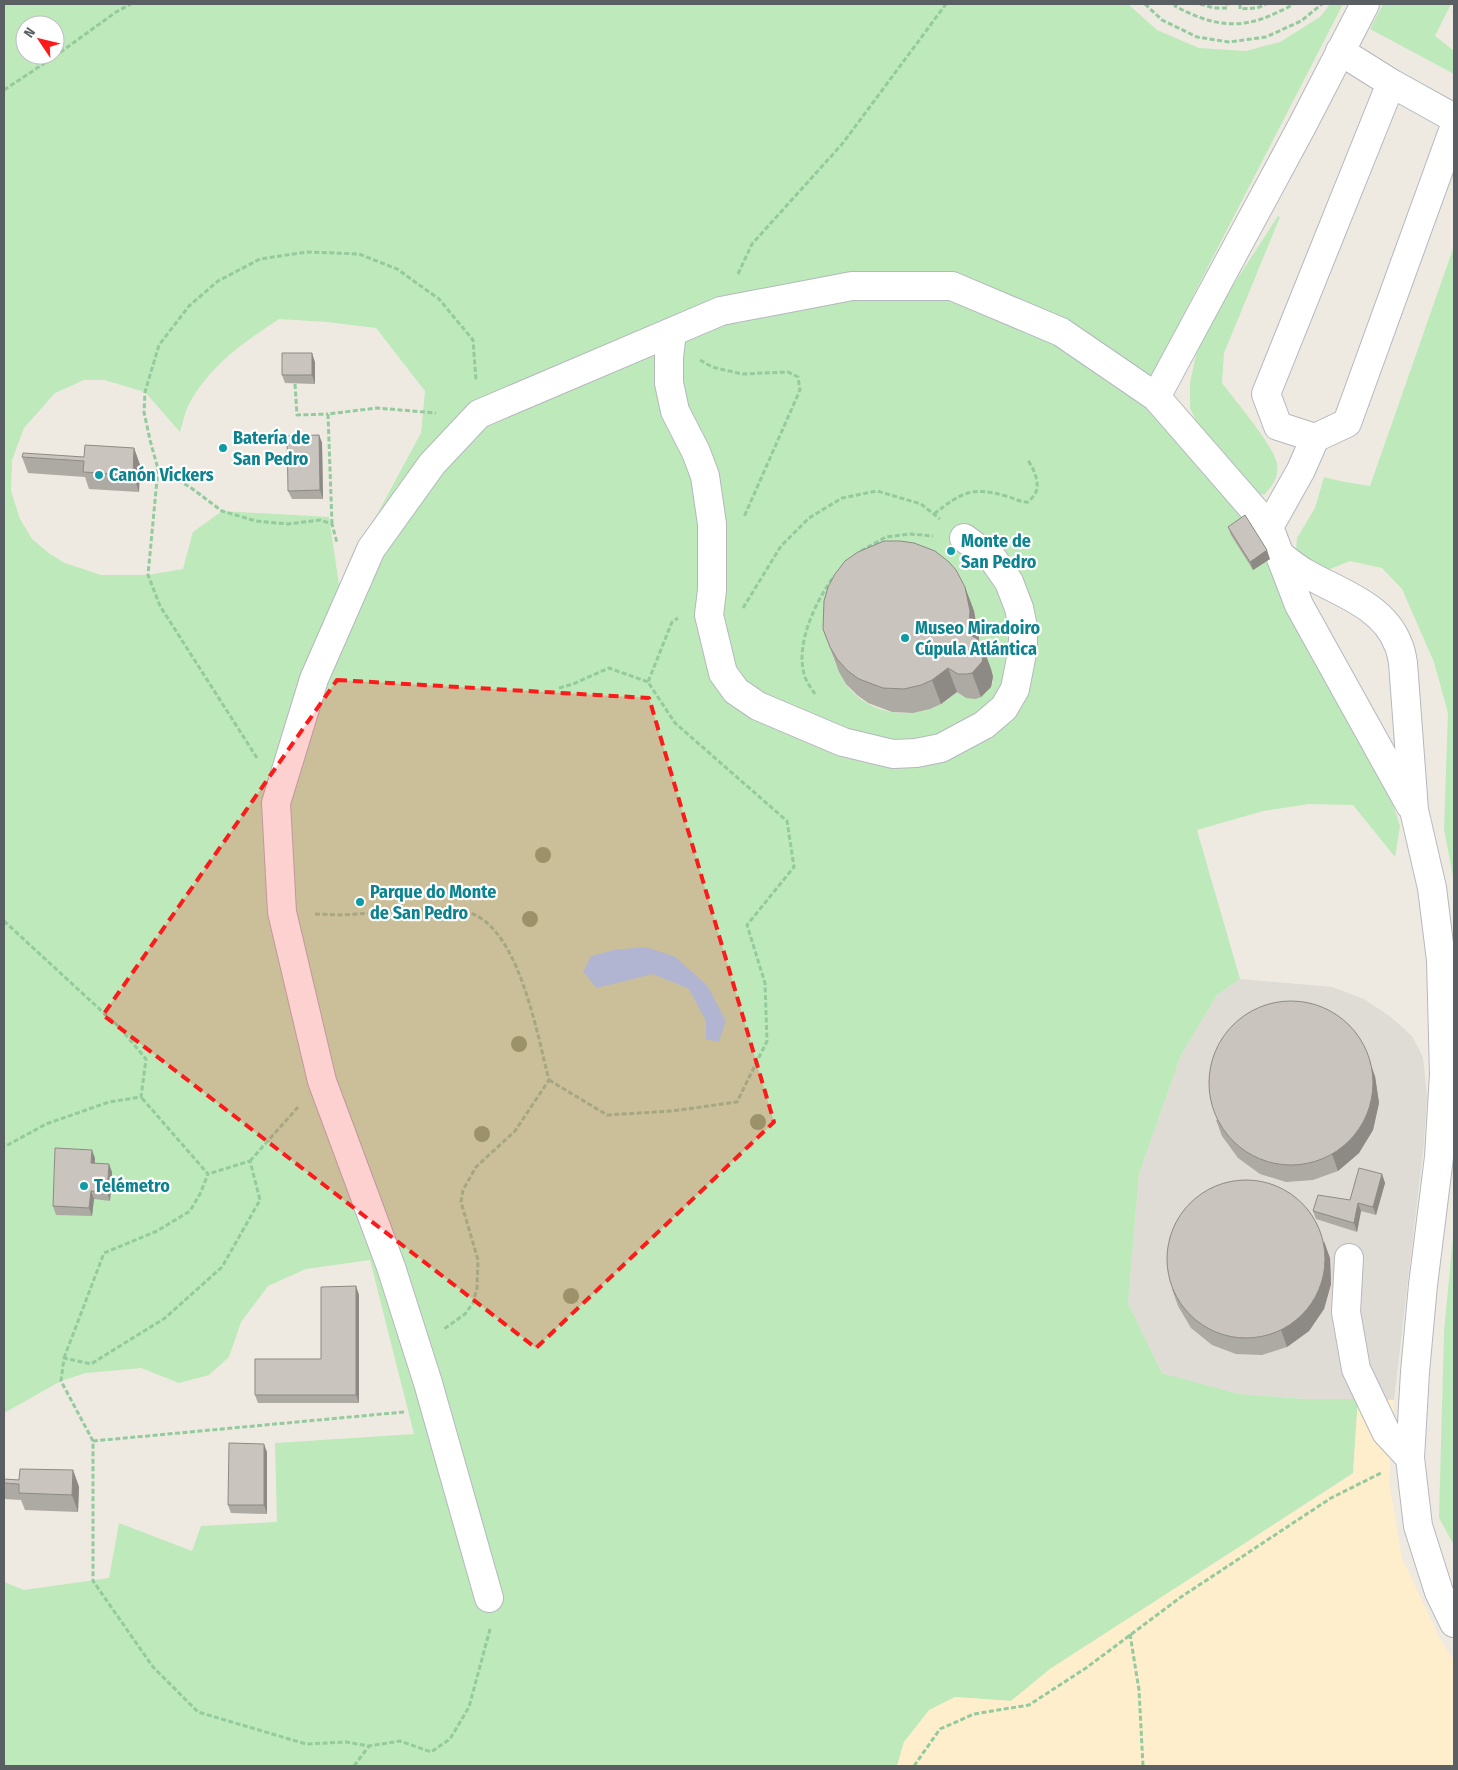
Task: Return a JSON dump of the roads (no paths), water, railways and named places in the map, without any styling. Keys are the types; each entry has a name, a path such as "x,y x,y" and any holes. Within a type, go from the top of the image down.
{"street":[{"path":"1156,397 1298,134 1365,4"},
{"path":"1340,51 1391,83 1454,118"},
{"path":"1315,438 1278,426 1266,394 1391,83"},
{"path":"1268,527 1301,470 1315,438 1347,423 1454,128"},
{"path":"489,1598 428,1383 391,1267 322,1080 282,912 276,803 314,680 372,549 432,464 479,414 721,311 852,286 952,286 1061,332 1156,397 1268,527 1299,605 1414,810"},
{"path":"680,328 668,357 668,383 675,411 696,452 705,476 712,524 712,590 709,615 723,673 736,691 758,706 843,742 893,754 916,753 941,748 984,725 1004,708 1015,689 1023,648 1023,627 1019,608 1009,582 993,559 964,538"},
{"path":"1280,555 1304,572 1357,600 1377,614 1398,644 1404,663 1414,810 1432,888 1441,960 1444,1074 1440,1157 1423,1285 1410,1458 1418,1526 1439,1592 1454,1623"},
{"path":"1349,1258 1346,1312 1356,1369 1386,1432 1410,1458"}],"water":[{"path":"645,947 674,956 707,985 726,1021 719,1042 706,1039 706,1021 689,989 653,974 597,988 583,972 591,956 614,950"}],"place":[{"name":"Batería de San Pedro","path":"223,448"},
{"name":"Canón Vickers","path":"99,475"},
{"name":"Monte de San Pedro","path":"951,551"},
{"name":"Museo Miradoiro Cúpula Atlántica","path":"905,638"},
{"name":"Parque do Monte de San Pedro","path":"360,902"},
{"name":"Telémetro","path":"84,1186"}]}
